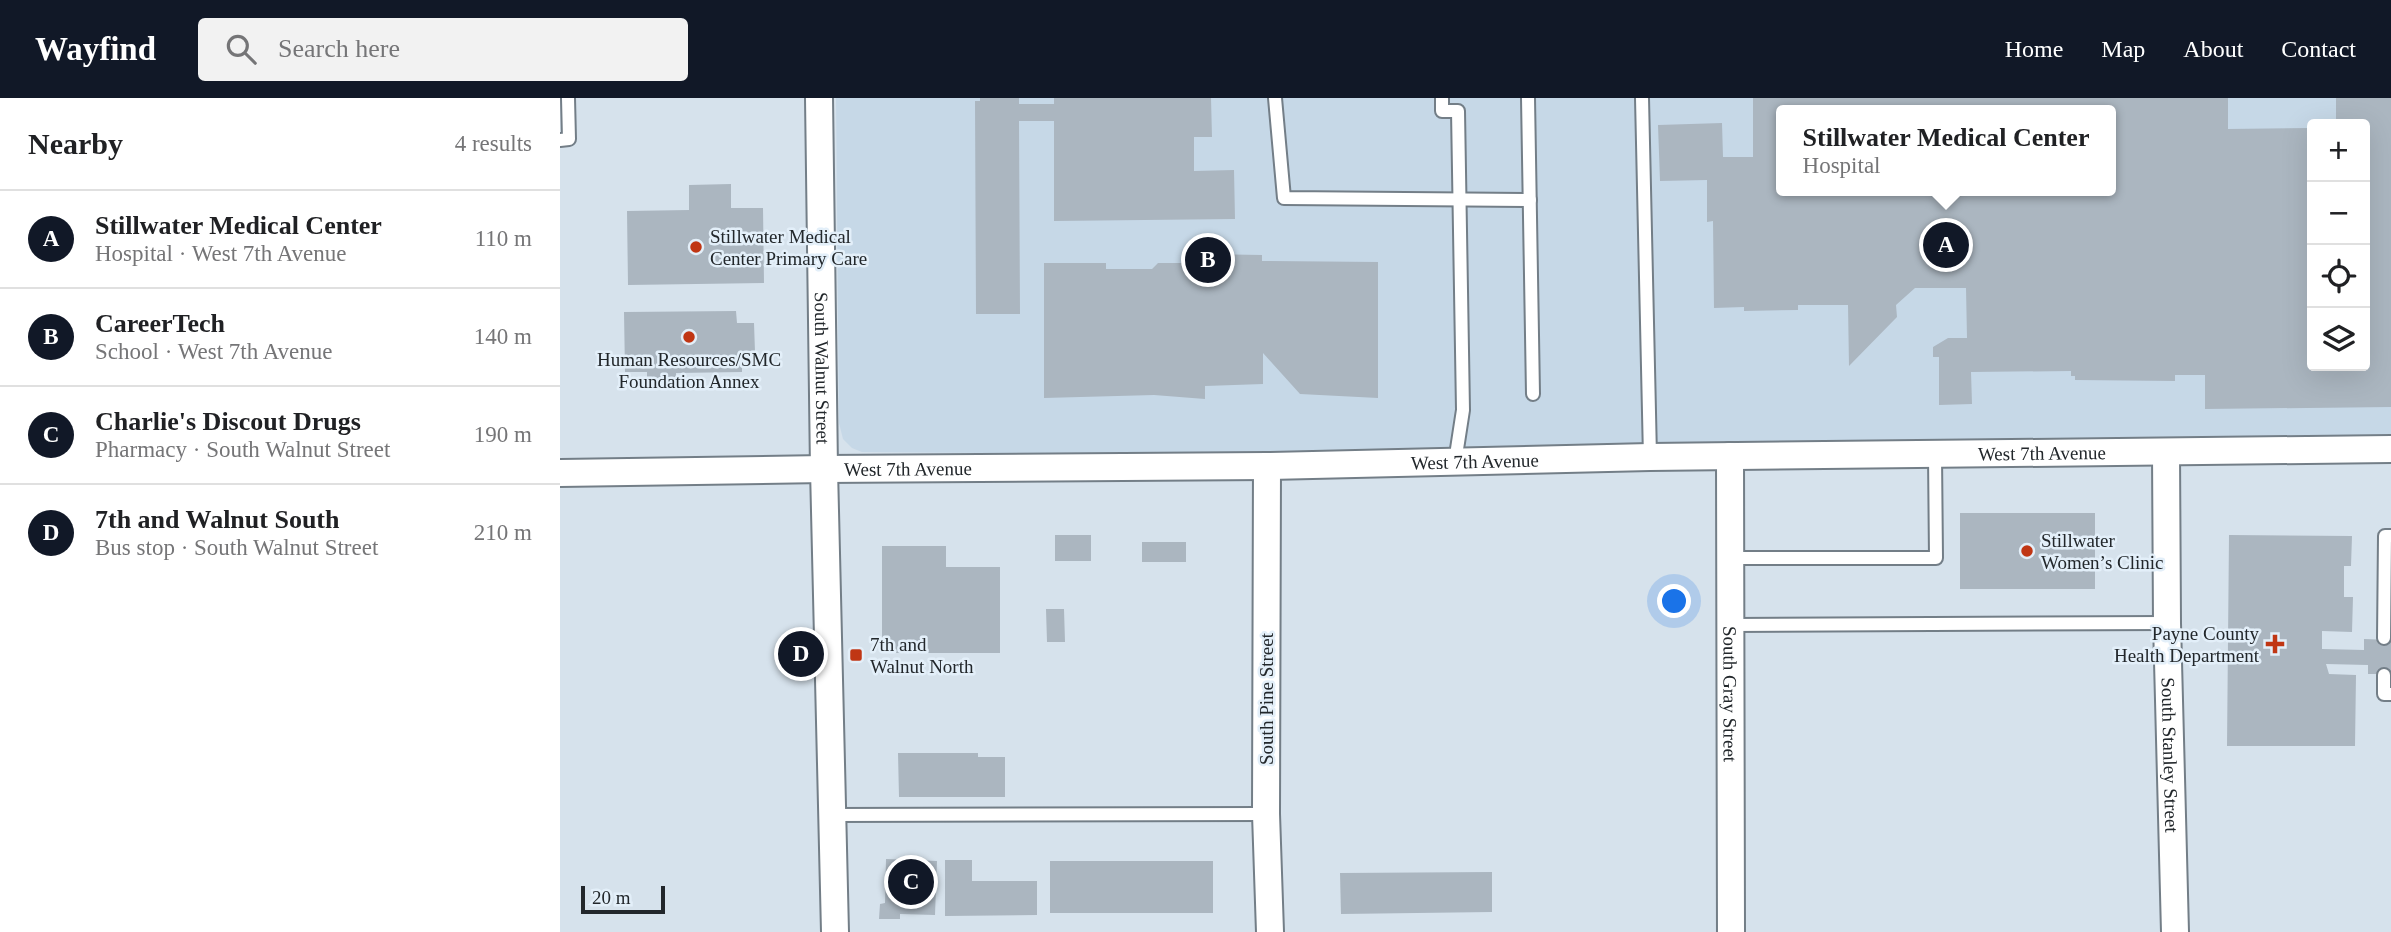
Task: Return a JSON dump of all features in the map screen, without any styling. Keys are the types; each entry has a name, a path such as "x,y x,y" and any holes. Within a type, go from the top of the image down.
{"street":[{"name":"South Walnut Street","path":"819,98 835,932"},
{"name":"West 7th Avenue","path":"560,473 824,468 1267,466 1650,457 2391,449"},
{"name":"South Stanley Street","path":"2166,452 2167,623 2175,932"},
{"name":"South Gray Street","path":"1730,456 1731,932"},
{"name":"South Pine Street","path":"1267,466 1266,814 1270,932"}],"lane":[{"path":"560,139 569,139 568,98"},
{"path":"1275,98 1284,198 1530,200"},
{"path":"1442,98 1442,111 1458,111 1463,410 1455,462"},
{"path":"1528,98 1532,394"},
{"path":"1642,98 1650,457"},
{"path":"1730,558 1936,558 1935,455"},
{"path":"2384,638 2385,536 2391,536"},
{"path":"1731,625 2167,623"},
{"path":"2384,675 2384,694 2391,694"},
{"path":"833,816 1266,814"}],"shaded area":[{"path":"836,98 2391,98 2391,451 1579,458 862,452 852,448 843,439 839,423"}],"building":[{"path":"980,98 1019,98 1019,104 1054,104 1054,98 1211,98 1212,137 1194,137 1194,171 1234,170 1235,219 1054,221 1054,121 1019,121 1020,314 976,314 975,101 980,101"},
{"path":"1753,98 2228,98 2228,129 2307,128 2307,371 2370,371 2370,119 2336,119 2336,98 2391,98 2391,407 2205,409 2205,375 2175,375 2175,381 2075,380 2071,371 1971,372 1972,404 1939,405 1939,357 1933,357 1933,347 1948,338 1967,338 1966,288 1915,288 1896,305 1897,317 1849,366 1848,305 1798,305 1798,310 1744,311 1744,307 1714,308 1713,221 1707,222 1707,180 1660,181 1658,125 1722,123 1723,157 1753,157"},
{"name":"Stillwater Medical Center Primary Care","path":"731,184 731,208 763,208 764,283 628,285 627,211 689,210 689,185"},
{"path":"1204,254 1262,255 1262,261 1378,262 1378,398 1300,394 1263,353 1263,384 1205,386 1205,399 1154,395 1044,398 1044,263 1106,263 1106,269 1152,269 1158,263 1202,263"},
{"name":"Human Resources/SMC Foundation Annex","path":"736,311 737,323 754,323 755,352 742,352 742,372 676,373 676,380 647,381 647,372 625,372 624,312"},
{"name":"Stillwater Women’s Clinic","path":"1960,513 2095,513 2095,589 1960,589"},
{"path":"1055,535 1091,535 1091,561 1055,561"},
{"name":"Payne County Health Department","path":"2229,535 2352,536 2351,566 2344,566 2344,597 2353,597 2352,632 2322,631 2322,649 2364,650 2364,639 2391,640 2391,674 2368,674 2368,665 2326,664 2329,674 2356,675 2355,746 2227,746"},
{"path":"1142,542 1186,542 1186,562 1142,562"},
{"path":"882,546 946,546 946,567 1000,567 1000,653 882,653"},
{"path":"1046,609 1064,609 1065,642 1047,642"},
{"path":"898,753 978,753 978,757 1005,757 1005,797 899,797"},
{"path":"886,859 937,861 935,915 900,914 900,919 879,919 880,904 885,903"},
{"path":"945,860 972,860 972,881 1037,881 1037,915 945,916"},
{"path":"1050,861 1213,861 1213,913 1050,913"},
{"path":"1492,872 1492,912 1341,914 1340,873"}],"place":[{"name":"Stillwater Medical Center","path":"1946,245"},
{"name":"Stillwater Medical Center Primary Care","path":"696,247"},
{"name":"CareerTech","path":"1208,260"},
{"name":"Human Resources/SMC Foundation Annex","path":"689,337"},
{"name":"Stillwater Women’s Clinic","path":"2027,551"},
{"name":"Payne County Health Department","path":"2275,644"},
{"name":"7th and Walnut South","path":"801,654"},
{"name":"7th and Walnut North","path":"856,655"},
{"name":"Charlie's Discout Drugs","path":"911,882"}]}
